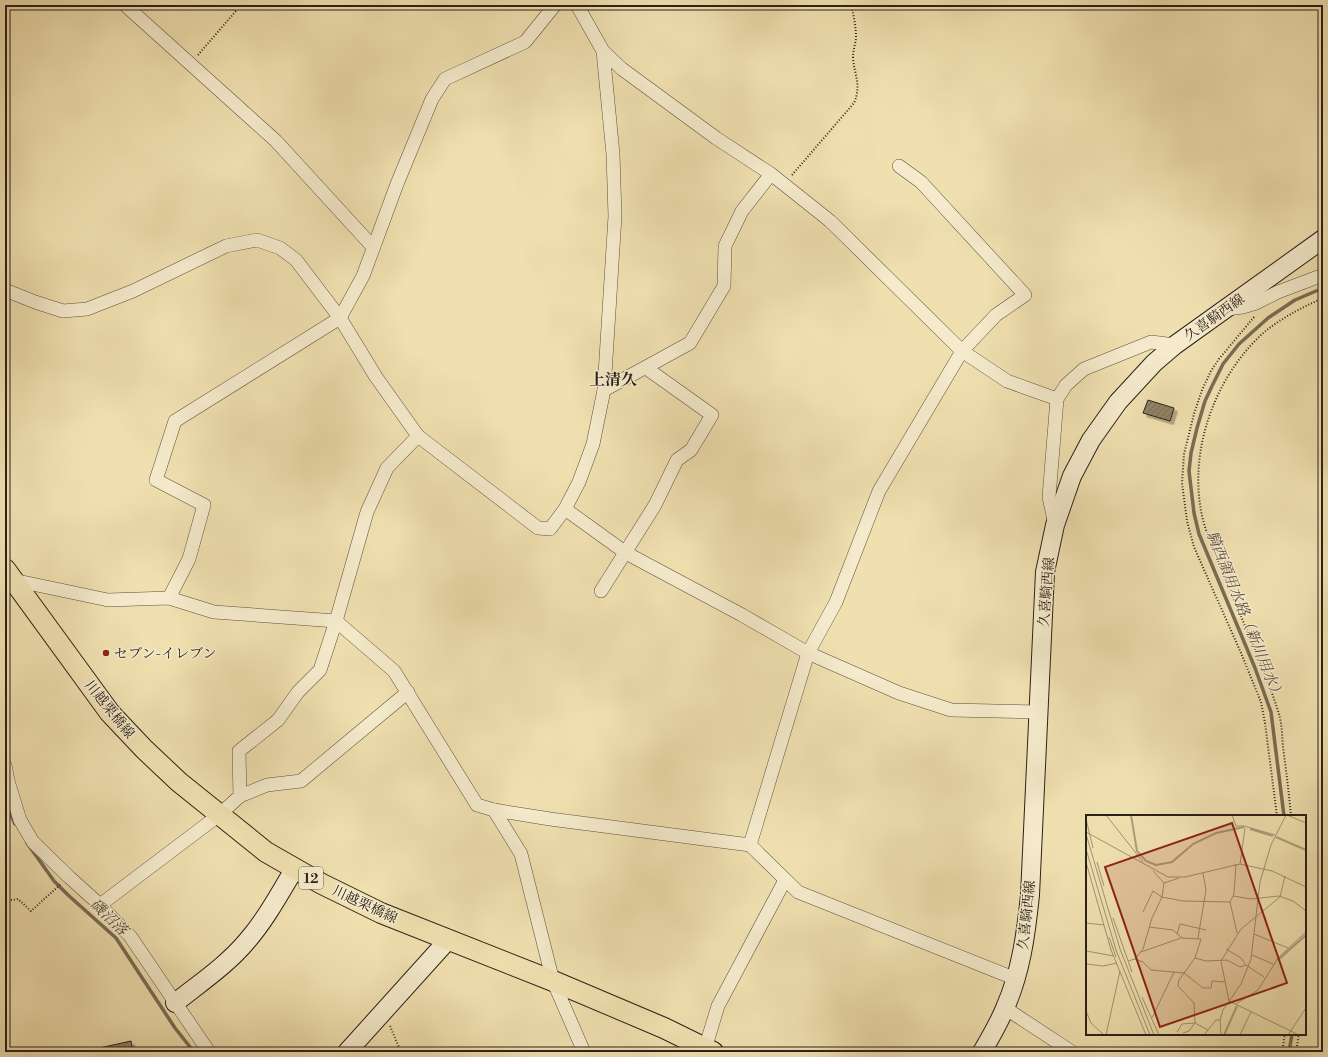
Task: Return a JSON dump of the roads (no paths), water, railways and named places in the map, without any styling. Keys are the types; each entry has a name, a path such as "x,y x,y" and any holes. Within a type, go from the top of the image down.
{"main road":[{"name":"久喜騎西線","path":"982,1052 1005,1008 1016,979 1025,941 1030,894 1037,712 1045,572 1055,525 1072,476 1091,440 1118,402 1154,363 1175,345 1323,239"},
{"name":"川越栗橋線","path":"8,579 110,713 144,749 179,782 266,852 322,884 381,913 553,981 664,1028 707,1050"},
{"path":"175,1003 221,966 248,940 273,905 294,868"},
{"path":"347,1052 448,940"}],"street":[{"path":"125,5 276,141 374,248"},
{"path":"169,598 189,559 204,505 156,480 175,421 340,318 363,276 397,184 432,99 445,79 525,42 555,5"},
{"path":"577,5 603,51 622,69 716,138 771,174 830,221 962,351 1007,381 1056,399"},
{"path":"5,290 63,311 86,309 133,291 226,246 257,240 280,248 296,260 340,318 376,377 418,436 538,528 550,529 565,509 579,482 593,444 604,390 615,216 613,154 603,51"},
{"path":"750,845 808,653 836,602 879,491 962,351 996,315 1025,296 921,182 898,166"},
{"path":"604,390 690,343 724,286 725,246 742,212 771,174"},
{"path":"1226,309 1243,307 1256,303 1278,292 1323,274"},
{"path":"1055,525 1049,497 1056,399 1066,385 1084,369 1151,342 1175,345"},
{"path":"601,592 655,505 677,460 691,450 712,415 646,368"},
{"path":"240,796 239,751 278,720 298,692 320,670 336,622 367,512 377,488 387,468 418,436"},
{"path":"565,509 626,553 742,615 808,653 899,693 951,710 1037,712"},
{"path":"8,579 108,600 169,598 214,612 336,622 394,671 477,805 494,810 750,845 798,892 1016,979"},
{"path":"100,905 219,814 240,796 267,785 301,781 408,692"},
{"path":"5,764 8,780 20,820 32,842 100,905 130,936 209,1052"},
{"path":"494,810 521,854 553,981 584,1052"},
{"path":"707,1050 718,1006 785,880"},
{"path":"1005,1008 1072,1052"}],"waterway":[{"name":"騎西領用水路（新川用水）","path":"1284,815 1271,712 1255,668 1199,534 1194,513 1189,471 1191,453 1205,401 1223,364 1239,344 1268,318 1295,300 1323,288"},
{"name":"磯沼落","path":"5,801 15,824"},
{"name":"磯沼落","path":"27,843 54,881 116,938 175,1028 194,1052"},
{"name":"騎西領用水路（新川用水）","path":"1289,1052 1292,1035"}],"place":[{"name":"セブン-イレブン","path":"106,653"}],"district":[{"name":"上清久","path":"613,379"}]}
